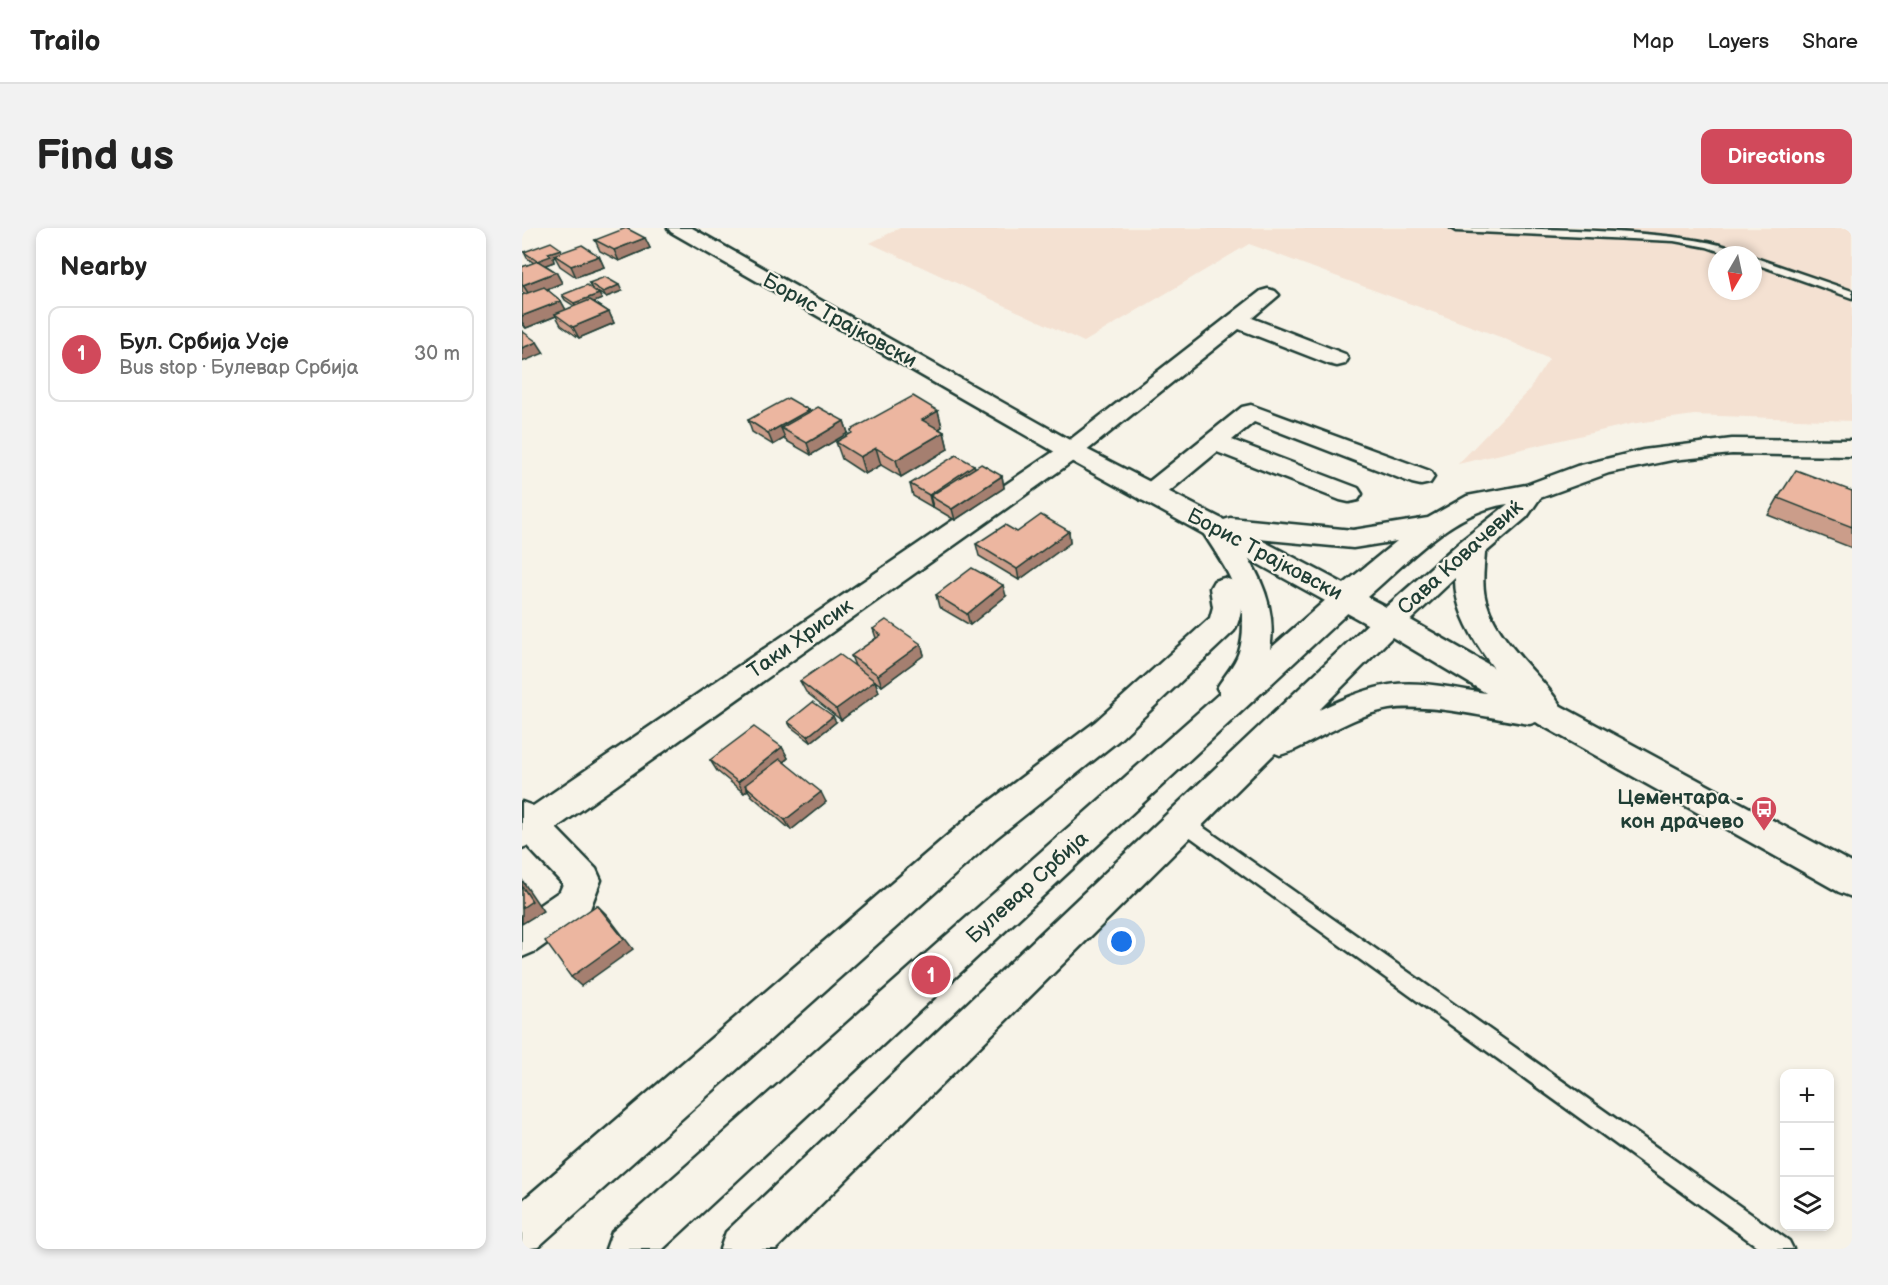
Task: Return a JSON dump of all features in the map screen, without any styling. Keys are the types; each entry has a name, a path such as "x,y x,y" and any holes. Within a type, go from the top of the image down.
{"street":[{"name":"Борис Трајковски","path":"678,228 1071,451 1346,598 1550,715 1852,881"},
{"name":"Таки Хрисик","path":"522,939 575,902 583,880 525,826 1071,451 1268,295"},
{"path":"1236,320 1337,359"},
{"path":"1150,494 1251,412 1421,477"},
{"path":"1214,442 1349,494"},
{"name":"Сава Ковачевиќ","path":"1346,598 1433,526 1471,504 1494,497 1531,492 1612,464 1681,451 1757,444 1852,448"},
{"name":"Сава Ковачевиќ","path":"1389,622 1517,511 1531,492"},
{"path":"1212,525 1353,539 1433,526"},
{"path":"1212,525 1245,572 1258,614 1258,635 1253,654 1217,715"},
{"path":"1472,548 1470,588 1472,604 1486,631 1550,715"},
{"path":"522,1231 982,827 1107,731 1223,623 1228,607 1224,588"},
{"name":"Булевар Србија","path":"629,1249 1346,598"},
{"path":"743,1249 1389,622"},
{"path":"1253,756 1304,729 1356,707 1389,697 1431,697 1550,715"}],"lane":[{"path":"1456,228 1674,238 1715,246"},
{"path":"1762,263 1852,295"},
{"path":"1184,823 1781,1249"}],"shaded area":[{"path":"900,228 1852,228 1852,421 1694,415 1630,424 1458,464 1529,390 1549,359 1503,338 1249,244 1084,342 870,243"}],"building":[{"path":"626,228 645,238 614,250 595,240"},
{"path":"551,242 561,249 548,253 551,256 537,261 524,252"},
{"path":"582,245 599,256 571,266 554,255"},
{"path":"538,261 556,272 523,285 522,267"},
{"path":"605,277 619,285 603,292 589,283"},
{"path":"587,285 599,294 574,303 562,295"},
{"path":"544,287 561,301 522,316 522,295"},
{"path":"590,300 609,312 573,327 555,314"},
{"path":"522,331 537,342 522,348"},
{"path":"913,396 938,411 922,420 944,432 896,460 876,448 860,457 836,442 852,433 851,430"},
{"path":"788,398 809,410 768,433 748,420"},
{"path":"818,407 844,421 807,443 781,428"},
{"path":"956,455 974,465 929,495 910,484"},
{"path":"981,464 1002,476 952,509 930,496"},
{"path":"1796,470 1852,491 1852,527 1778,498"},
{"path":"1041,515 1069,531 1017,569 976,544 1005,525 1017,532"},
{"path":"972,568 1003,585 967,614 936,595"},
{"path":"886,620 921,644 878,675 851,656 881,635 873,629"},
{"path":"839,654 875,681 836,709 800,681"},
{"path":"813,702 833,716 808,736 788,722"},
{"path":"754,727 782,747 738,782 710,760"},
{"path":"780,759 821,792 785,820 745,785"},
{"path":"522,886 532,901 522,908"},
{"path":"597,905 624,939 571,977 545,941"}],"place":[{"name":"Цементара - кон драчево","path":"1764,832"},
{"name":"Бул. Србија Усје","path":"931,975"}]}
